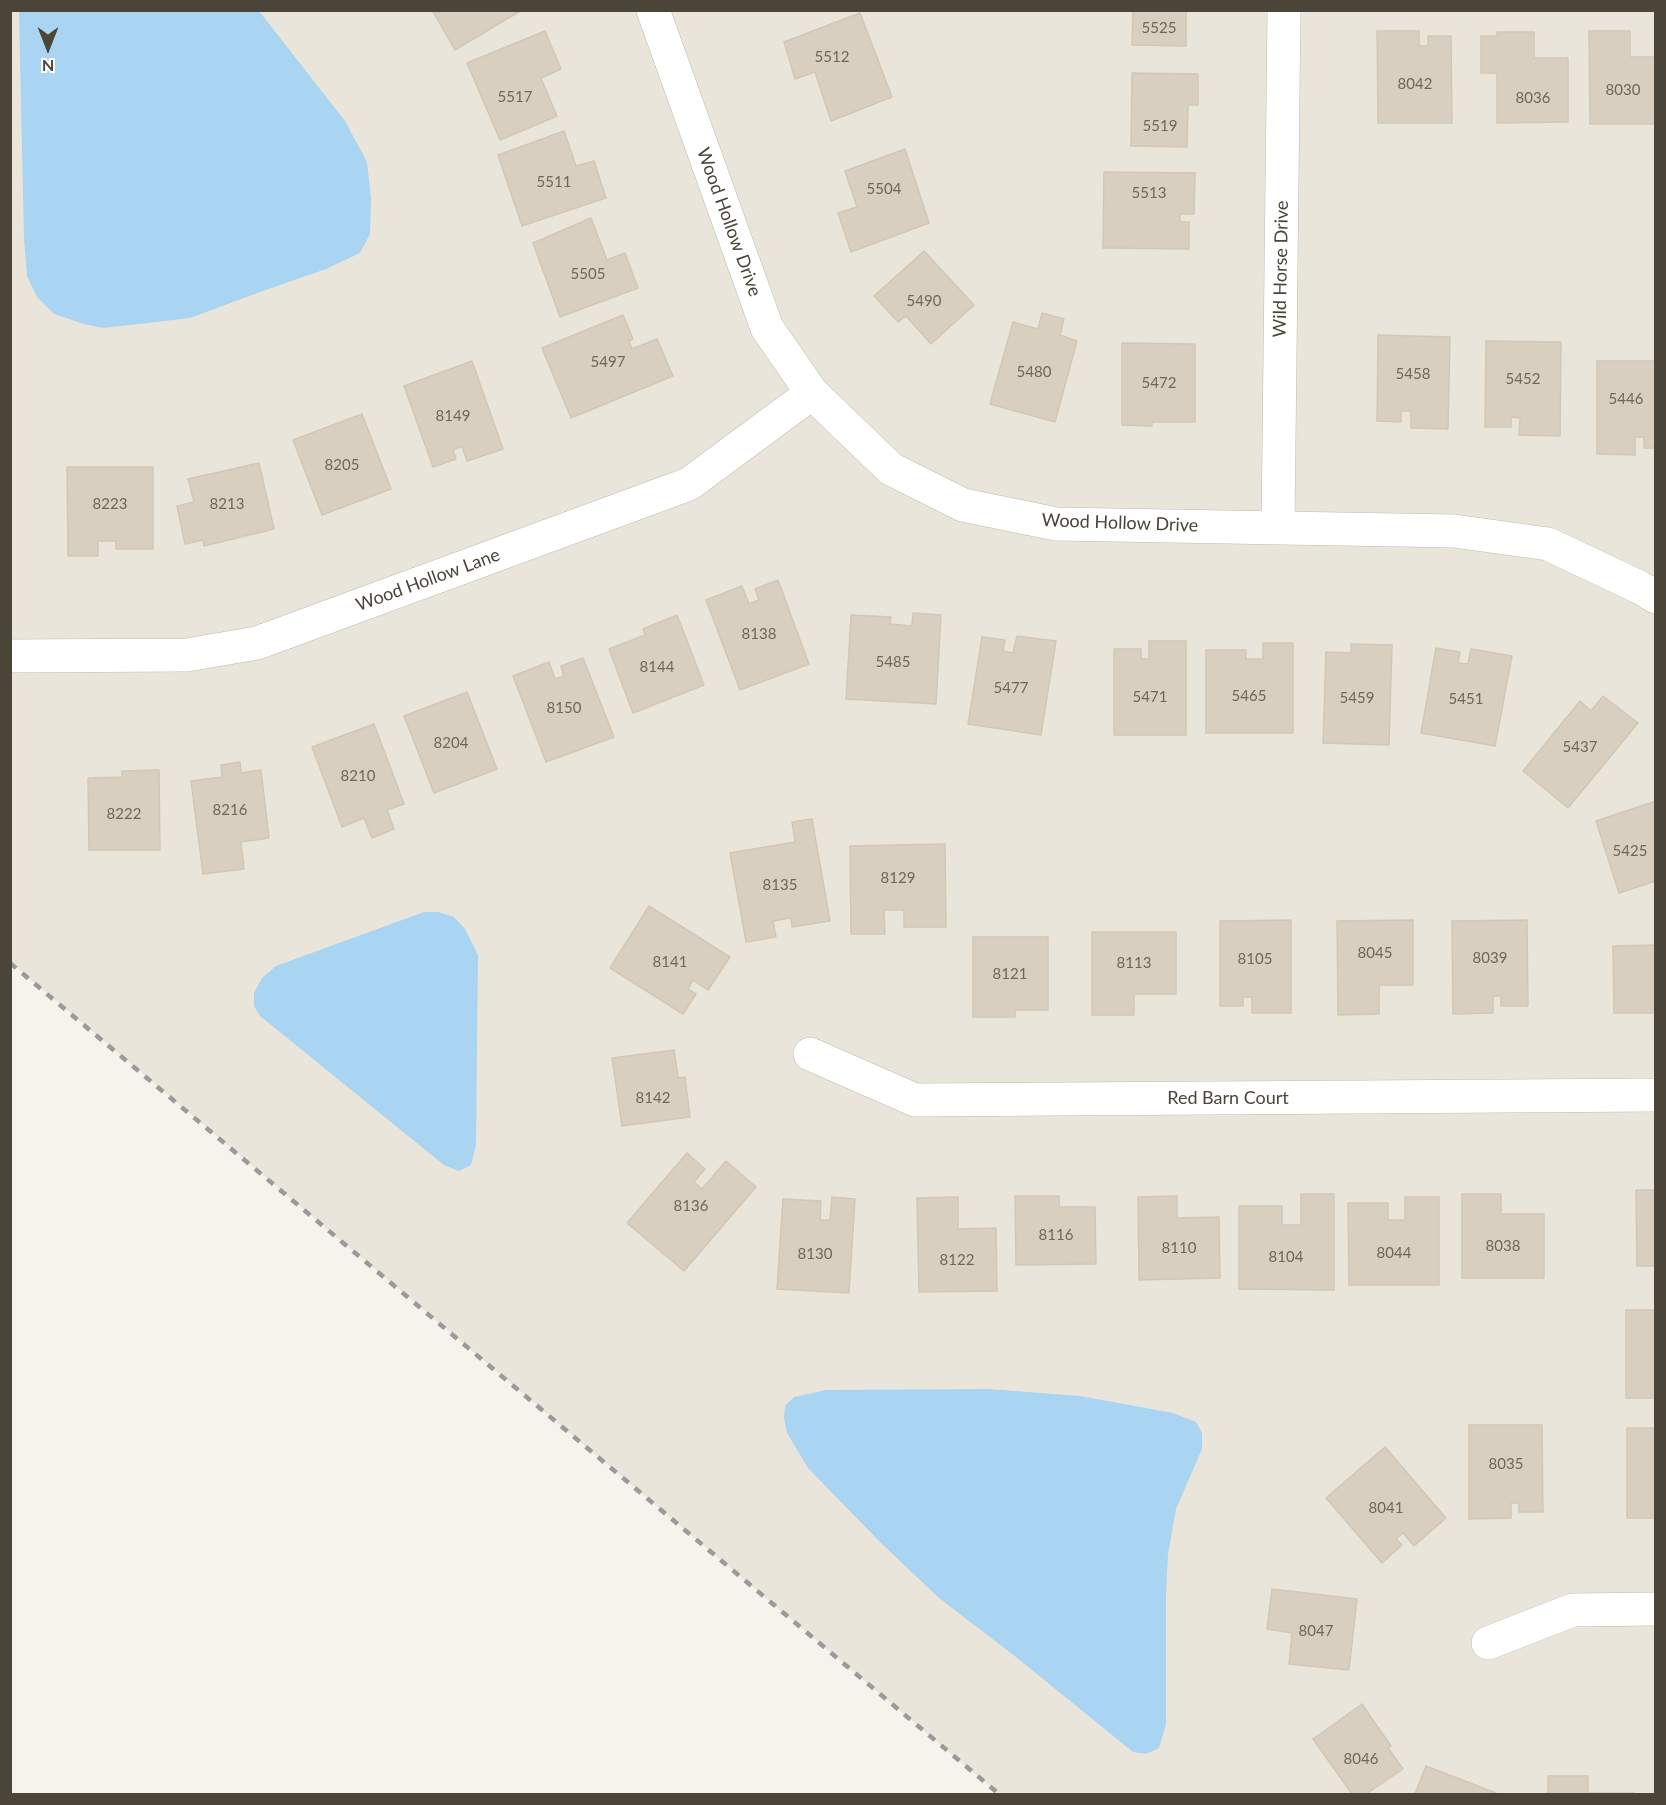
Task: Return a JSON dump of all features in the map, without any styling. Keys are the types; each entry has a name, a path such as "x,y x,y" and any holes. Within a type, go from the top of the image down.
{"street":[{"name":"Wood Hollow Drive","path":"652,10 767,328 812,393 891,468 963,505 1056,524 1454,531 1548,544 1656,597"},
{"name":"Wild Horse Drive","path":"1278,528 1284,10"},
{"name":"Wood Hollow Lane","path":"10,656 187,655 257,643 689,483 812,393"},
{"name":"Red Barn Court","path":"810,1054 915,1100 1656,1095"},
{"path":"1488,1643 1573,1610 1656,1609"}],"shaded area":[{"path":"11,11 1655,11 1655,1794 999,1794 11,963"}],"water":[{"path":"19,11 259,11 345,121 367,162 371,198 370,234 360,253 326,269 190,318 104,328 54,314 37,297 27,276 24,239"},
{"path":"424,912 438,912 454,917 465,929 478,955 476,1145 471,1165 459,1171 444,1165 260,1016 254,1006 254,993 262,978 276,966"},
{"path":"988,1389 1080,1396 1173,1413 1196,1422 1202,1433 1202,1449 1176,1509 1168,1554 1166,1724 1159,1748 1146,1754 1133,1752 939,1598 881,1543 808,1468 787,1433 784,1418 785,1406 794,1397 826,1390"}],"building":[{"path":"432,10 522,10 455,50"},
{"path":"1133,10 1186,10 1186,46 1132,45"},
{"path":"860,13 892,97 831,121 815,72 795,79 784,42"},
{"path":"545,31 561,69 541,78 557,116 500,140 467,63"},
{"path":"1377,31 1419,31 1419,46 1428,46 1428,36 1451,36 1452,123 1378,123"},
{"path":"1589,31 1630,31 1630,57 1656,57 1656,124 1590,124"},
{"path":"1497,32 1534,32 1534,58 1568,58 1568,122 1497,123 1497,73 1481,73 1481,36 1497,36"},
{"path":"1132,73 1198,74 1198,105 1188,105 1187,147 1131,146"},
{"path":"564,131 576,166 594,161 606,198 522,226 498,155"},
{"path":"905,149 929,223 851,252 838,213 857,207 845,171"},
{"path":"1104,172 1195,173 1194,214 1180,214 1180,222 1189,222 1189,249 1103,248"},
{"path":"591,218 607,260 625,253 638,288 560,317 533,243"},
{"path":"924,251 974,305 931,344 906,316 898,322 874,296"},
{"path":"1042,313 1064,319 1060,335 1077,341 1055,422 990,404 1013,322 1038,329"},
{"path":"623,315 633,339 629,341 632,349 657,339 673,376 571,418 542,348"},
{"path":"1378,335 1450,337 1448,429 1411,428 1411,411 1401,411 1401,422 1377,421"},
{"path":"1486,341 1561,342 1560,436 1519,435 1520,418 1511,417 1511,427 1485,427"},
{"path":"1122,343 1195,344 1195,422 1152,422 1152,426 1122,425"},
{"path":"472,361 503,449 467,461 462,446 453,450 456,459 433,467 404,386"},
{"path":"1597,361 1656,361 1656,448 1644,448 1644,437 1635,437 1635,455 1597,454"},
{"path":"362,414 391,489 322,515 293,440"},
{"path":"259,463 274,529 204,546 203,540 185,544 177,506 194,502 188,479"},
{"path":"67,467 153,467 153,549 116,549 116,541 98,541 98,556 68,556"},
{"path":"778,580 809,664 740,690 706,600 742,586 749,604 759,600 755,589"},
{"path":"913,613 941,615 936,704 846,699 851,615 891,617 890,624 912,626"},
{"path":"677,615 704,685 633,713 609,649 645,635 643,629"},
{"path":"1017,636 1056,641 1041,735 968,724 982,637 1005,640 1003,651 1013,653"},
{"path":"1149,641 1186,641 1186,735 1114,735 1114,649 1141,649 1141,659 1149,659"},
{"path":"1263,643 1293,643 1293,733 1206,733 1206,650 1246,650 1246,659 1263,659"},
{"path":"1351,644 1392,645 1389,745 1323,743 1326,652 1351,653"},
{"path":"1436,648 1460,652 1458,663 1468,664 1471,649 1512,656 1495,746 1421,733"},
{"path":"583,658 614,737 546,762 513,676 549,662 555,679 564,676 561,666"},
{"path":"467,692 497,769 434,793 404,716"},
{"path":"1603,696 1638,723 1568,808 1523,771 1580,701 1591,711"},
{"path":"374,724 404,804 387,810 394,829 372,838 364,818 342,827 312,747"},
{"path":"240,762 241,773 261,770 269,838 241,842 244,869 203,874 191,781 222,777 221,765"},
{"path":"159,770 160,850 89,850 88,778 122,777 122,771"},
{"path":"1656,801 1656,881 1619,893 1596,821"},
{"path":"812,819 830,921 792,927 791,918 773,921 776,937 746,942 730,853 795,842 792,822"},
{"path":"945,844 946,927 904,927 904,910 884,910 885,934 851,934 850,846"},
{"path":"649,906 730,957 708,990 693,980 688,989 696,994 683,1014 610,968"},
{"path":"1291,920 1291,1013 1252,1013 1252,997 1243,997 1243,1006 1220,1006 1220,921"},
{"path":"1413,920 1413,985 1379,985 1379,1014 1338,1015 1337,921"},
{"path":"1527,920 1528,1006 1501,1006 1501,996 1493,996 1493,1013 1453,1014 1452,921"},
{"path":"1092,932 1176,932 1176,994 1134,994 1134,1015 1092,1015"},
{"path":"973,937 1048,937 1048,1010 1015,1010 1015,1017 973,1017"},
{"path":"1656,945 1656,1013 1614,1013 1613,946"},
{"path":"674,1050 678,1078 685,1077 690,1117 622,1126 612,1058"},
{"path":"687,1153 705,1169 694,1182 702,1189 726,1161 756,1187 684,1271 627,1223"},
{"path":"1636,1190 1656,1190 1656,1266 1637,1266"},
{"path":"1301,1194 1334,1194 1334,1290 1239,1289 1239,1206 1282,1206 1282,1225 1301,1225"},
{"path":"1462,1194 1501,1194 1501,1214 1544,1214 1544,1278 1462,1278"},
{"path":"1015,1196 1059,1196 1059,1207 1095,1207 1096,1264 1016,1265"},
{"path":"1177,1196 1177,1218 1219,1217 1220,1278 1139,1280 1138,1197"},
{"path":"832,1197 855,1199 849,1293 777,1289 783,1199 821,1201 820,1220 830,1220"},
{"path":"958,1197 958,1229 996,1228 997,1291 919,1292 917,1198"},
{"path":"1405,1197 1439,1197 1439,1285 1349,1285 1348,1203 1388,1203 1388,1220 1405,1220"},
{"path":"1626,1310 1656,1310 1656,1398 1626,1398"},
{"path":"1469,1425 1542,1425 1543,1512 1519,1512 1519,1503 1511,1503 1511,1518 1469,1519"},
{"path":"1627,1428 1656,1428 1656,1518 1627,1518"},
{"path":"1385,1447 1446,1518 1414,1546 1403,1533 1396,1539 1402,1545 1382,1563 1326,1498"},
{"path":"1272,1589 1357,1599 1349,1670 1289,1664 1292,1633 1267,1629"},
{"path":"1362,1704 1391,1746 1388,1748 1403,1769 1366,1794 1352,1794 1313,1739"},
{"path":"1426,1766 1496,1793 1415,1794"},
{"path":"1548,1776 1588,1776 1588,1793 1634,1794 1548,1794"}],"railway":[{"path":"10,963 999,1794"}]}
